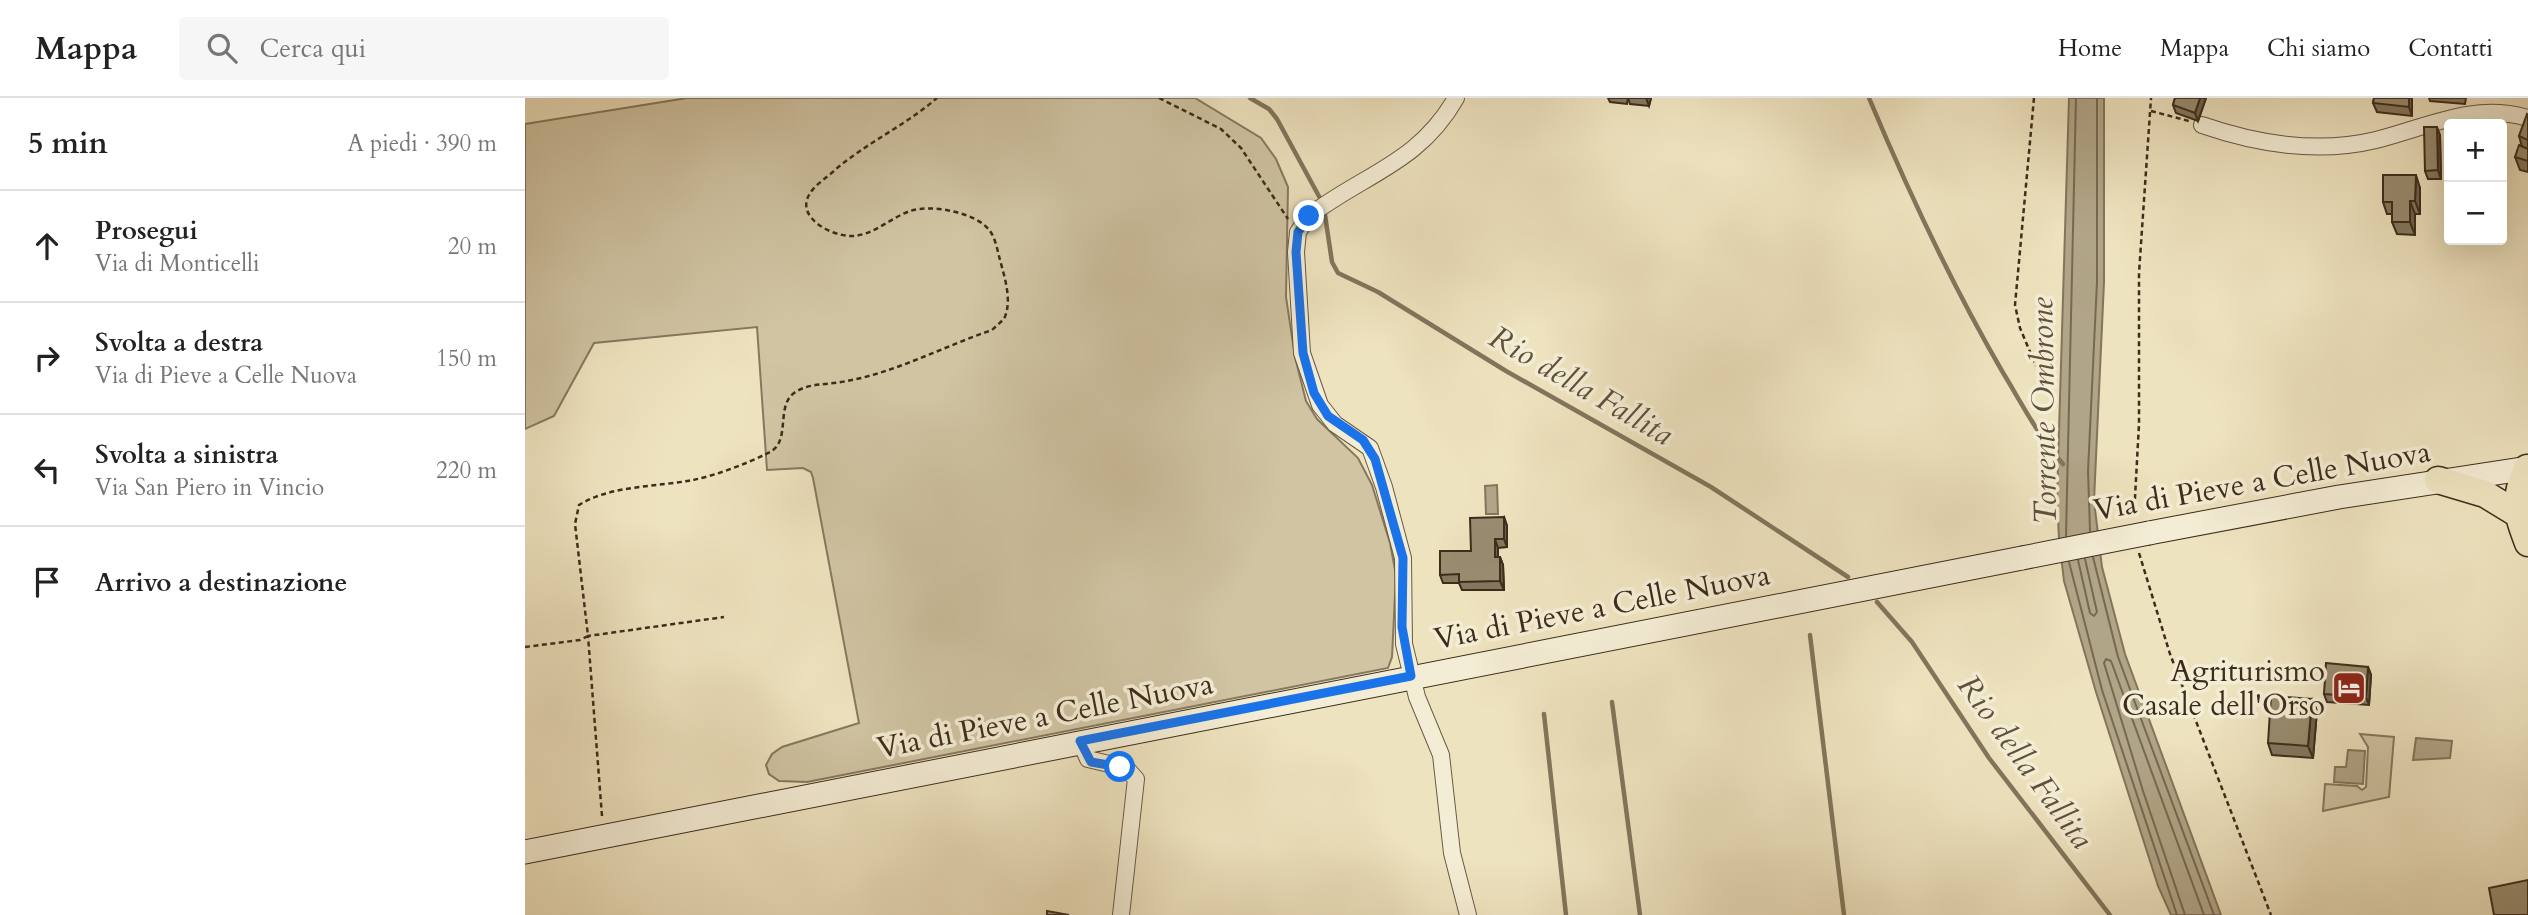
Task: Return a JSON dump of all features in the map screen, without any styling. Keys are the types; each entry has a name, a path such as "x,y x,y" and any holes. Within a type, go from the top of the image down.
{"highway":[{"path":"2528,468 2519,491 2516,513 2528,543"},
{"path":"2438,480 2485,494 2516,513"}],"main road":[{"name":"Via di Pieve a Celle Nuova","path":"525,852 2149,533 2438,480 2528,468"}],"street":[{"path":"1455,98 1439,125 1410,153 1317,211 1298,232 1296,264 1303,353 1314,393 1328,416 1363,440 1375,459 1403,558 1402,627 1411,676 1441,755 1452,853 1468,915"},
{"path":"2202,125 2259,143 2330,145 2375,141 2455,115 2491,113 2528,117"},
{"path":"1080,741 1088,760 1126,768 1136,779 1121,915"}],"path":[{"path":"604,836 575,524 579,505 590,499 639,488 697,479 772,452 780,441 785,407 793,394 816,385 850,380 899,366 992,330 1004,319 1007,300 997,247 990,232 980,222 950,212 917,209 862,234 849,236 819,226 808,212 806,204 812,190 857,152 937,98"},
{"path":"1159,98 1221,129 1241,148 1298,232"},
{"path":"2034,98 2015,305 2020,328 2036,366"},
{"path":"2150,111 2202,125"},
{"path":"525,647 724,617"}],"shaded area":[{"path":"687,98 1195,98 1261,138 1276,159 1288,187 1286,297 1295,357 1306,401 1317,419 1358,458 1372,485 1390,543 1396,575 1392,657 1388,668 807,782 779,781 769,774 766,765 772,754 782,747 859,723 811,472 803,468 767,470 757,327 594,343 554,416 525,429 525,124"},
{"path":"2360,734 2394,737 2389,797 2323,811 2325,784 2357,786 2362,790 2366,787 2368,747"}],"water":[{"path":"2069,98 2104,98 2104,282 2094,501 2102,567 2125,654 2221,915 2171,915 2158,886 2096,692 2064,581 2057,498"},
{"path":"1497,485 1498,514 1486,514 1485,486"},
{"path":"2416,738 2452,741 2450,758 2413,760"},
{"path":"2348,750 2365,751 2363,784 2334,782 2335,767 2346,767"}],"building":[{"path":"2175,98 2200,98 2195,113 2173,105"},
{"path":"2374,98 2409,98 2409,107 2373,103"},
{"path":"2528,115 2528,140 2519,136"},
{"path":"2424,127 2437,127 2438,170 2425,171"},
{"path":"2519,145 2528,149 2528,161 2515,157"},
{"path":"2383,175 2416,175 2415,201 2410,201 2410,222 2392,222 2392,202 2383,202"},
{"path":"1504,517 1504,539 1495,539 1495,557 1500,557 1500,581 1459,582 1459,574 1440,575 1440,551 1471,551 1470,518"},
{"name":"Agriturismo Casale dell'Orso","path":"2326,663 2368,667 2366,697 2324,694"},
{"path":"2271,696 2312,699 2308,746 2268,743"},
{"path":"2528,880 2528,915 2494,915 2489,888"},
{"path":"1047,911 1069,915 1047,915"}],"waterway":[{"name":"Rio della Fallita","path":"1250,98 1269,109 1277,119 1321,200"},
{"name":"Torrente Ombrone","path":"1869,98 1915,202 1965,304 2030,419 2063,464"},
{"name":"Rio della Fallita","path":"1325,215 1332,262 1338,273 1378,292 1506,371 1711,487 1848,577"},
{"name":"Rio della Fallita","path":"1877,602 1912,642 1989,758 2110,915"},
{"path":"1810,635 1844,915"},
{"path":"1612,702 1640,915"},
{"path":"1544,714 1566,915"}],"place":[{"name":"Agriturismo Casale dell'Orso","path":"2349,688"}],"route":[{"path":"1120,767 1091,762 1085,756 1080,741 1411,676 1402,627 1403,558 1375,459 1363,440 1335,424 1320,405 1303,353 1296,252 1298,232 1309,216"}]}
